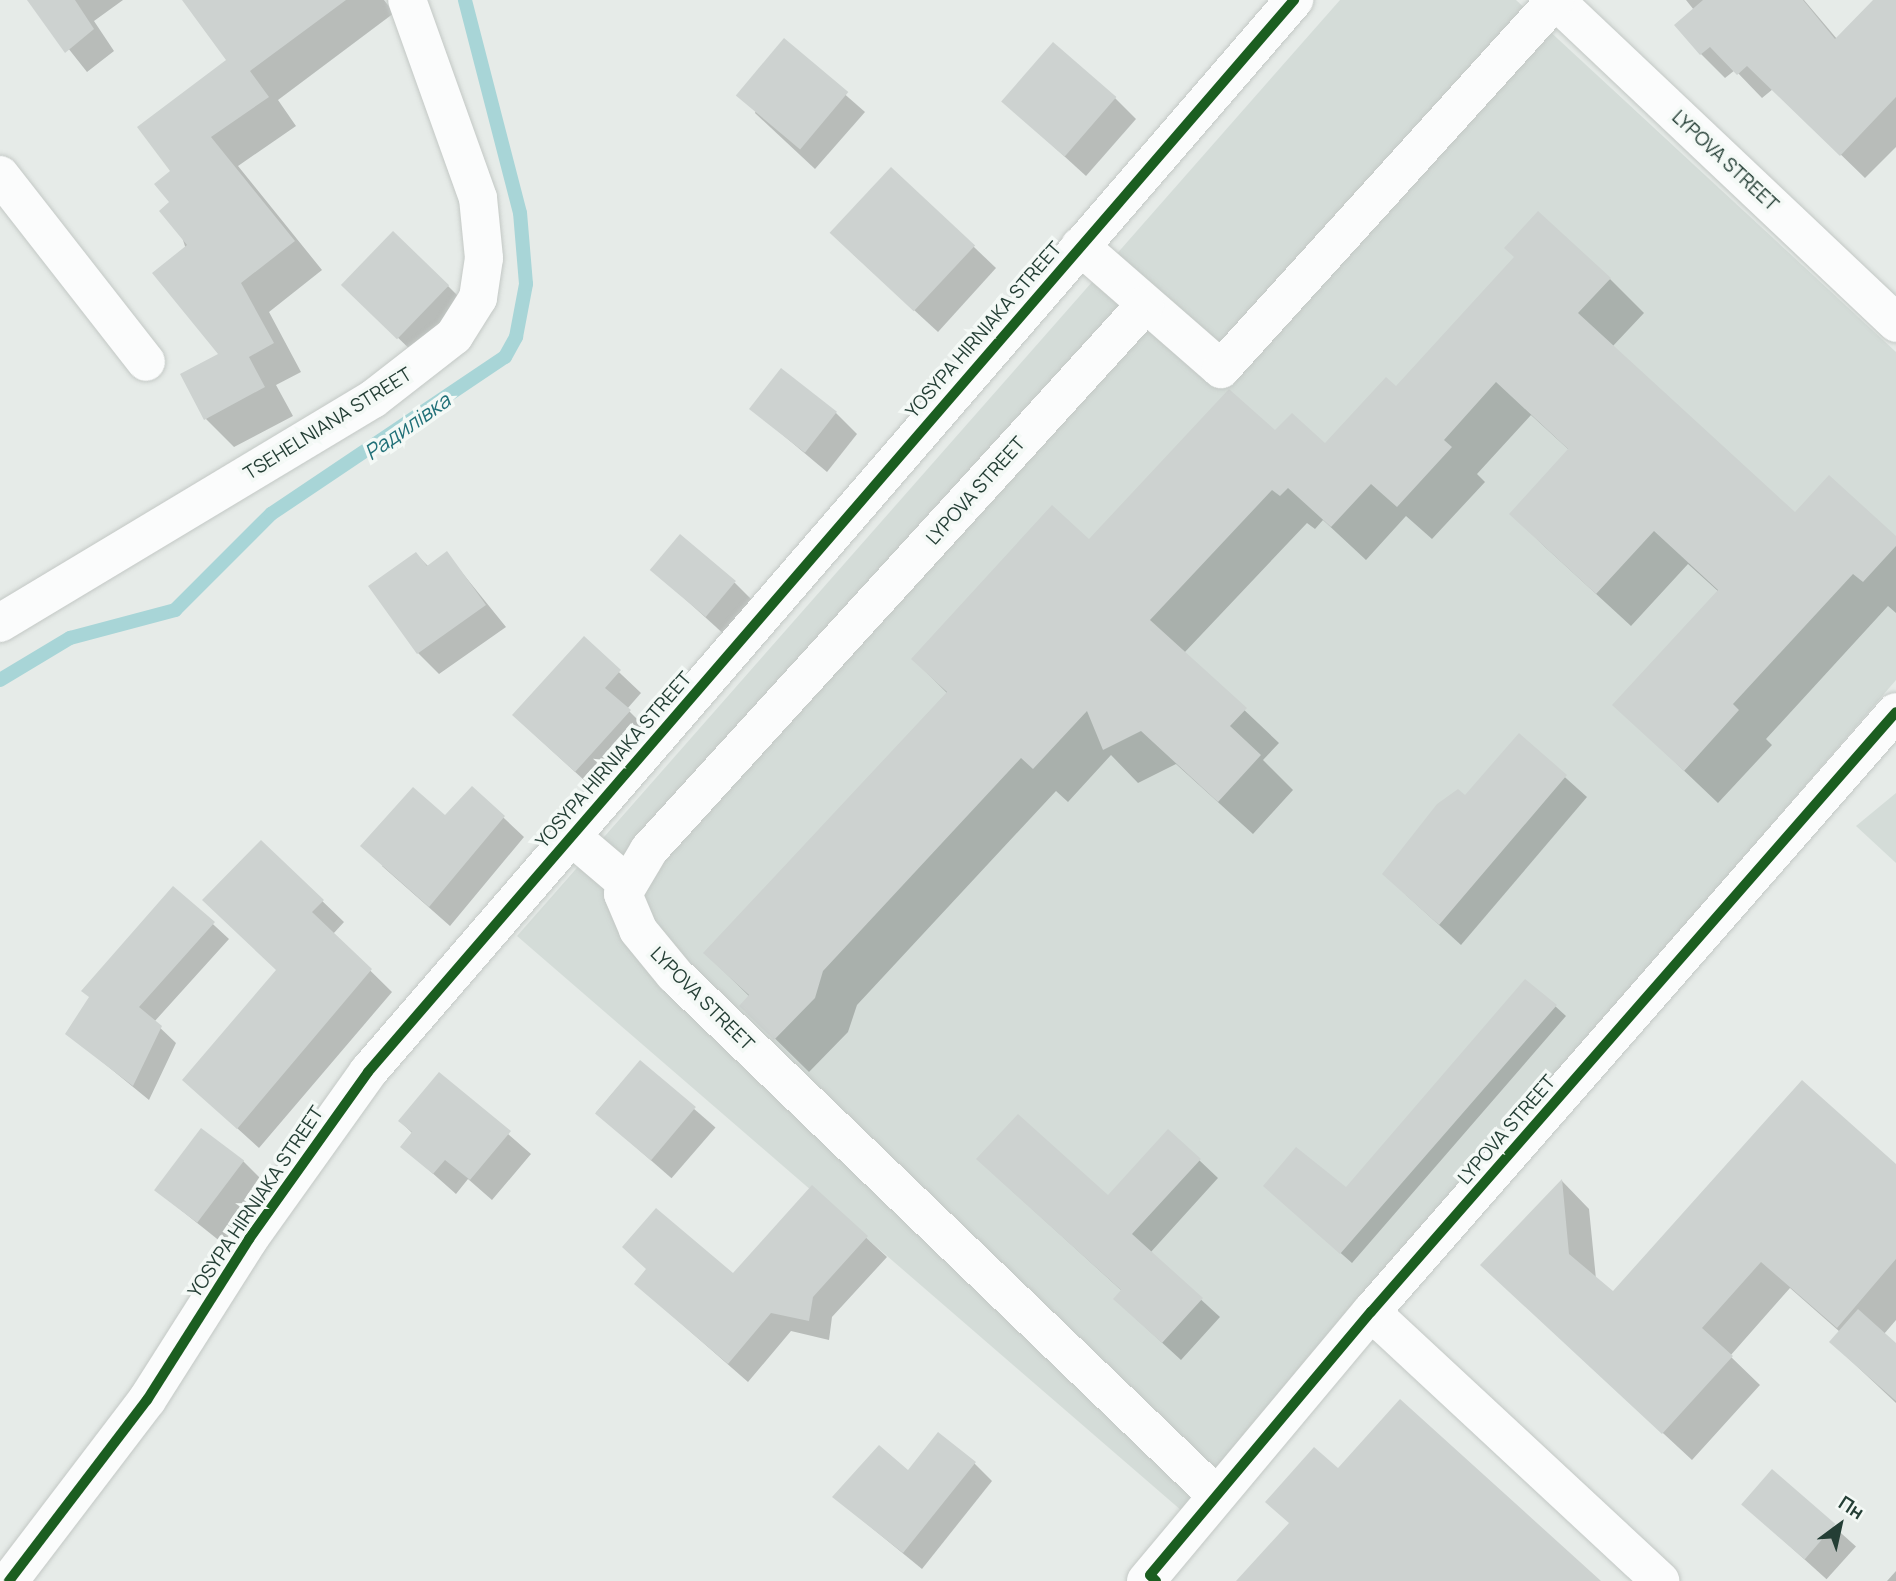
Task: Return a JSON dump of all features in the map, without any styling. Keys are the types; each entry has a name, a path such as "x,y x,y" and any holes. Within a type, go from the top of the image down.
{"street":[{"name":"TSEHELNIANA STREET","path":"0,623 373,399 454,336 478,298 484,258 478,198 407,0"},
{"name":"YOSYPA HIRNIAKA STREET","path":"9,1581 147,1400 341,1107 571,836 1294,0"},
{"path":"1080,246 1221,369 1555,0"},
{"name":"LYPOVA STREET","path":"1555,0 1896,323"},
{"path":"0,175 146,362"},
{"name":"LYPOVA STREET","path":"1145,305 625,882 625,906 668,968 1216,1495"},
{"name":"LYPOVA STREET","path":"1151,1579 1216,1495 1371,1312 1896,712"},
{"path":"571,836 625,882"},
{"path":"1371,1312 1660,1581"}],"shaded area":[{"path":"1340,0 1516,0 1896,352 1896,680 1182,1511 517,936"},
{"path":"1896,793 1896,863 1856,826"}],"building":[{"path":"27,0 75,0 94,29 65,53"},
{"path":"182,0 346,0 250,71 269,97 211,137 295,241 241,283 274,343 249,357 265,387 204,420 180,374 218,354 152,273 187,245 159,211 169,202 154,184 170,171 137,127 226,60"},
{"path":"1703,0 1803,0 1835,39 1873,0 1896,0 1896,97 1840,156 1747,66 1737,75 1710,47 1700,55 1674,25"},
{"path":"784,38 848,92 800,149 736,95"},
{"path":"1053,42 1116,97 1065,157 1001,102"},
{"path":"891,167 975,245 914,311 830,233"},
{"path":"1538,211 1611,278 1578,313 1795,512 1829,475 1896,536 1896,546 1863,582 1853,574 1733,704 1739,710 1684,771 1612,705 1718,590 1654,531 1596,594 1509,514 1568,449 1496,382 1444,440 1452,447 1397,507 1371,484 1331,527 1288,488 1280,496 1272,490 1150,620 1247,708 1230,726 1261,755 1218,802 1141,731 1103,750 1087,711 1033,769 1021,758 823,971 815,998 774,1040 739,1006 749,995 703,953 947,692 911,659 1052,505 1089,539 1229,389 1275,430 1292,413 1325,443 1386,377 1396,386 1514,257 1504,248"},
{"path":"393,231 449,285 397,339 341,285"},
{"path":"781,368 837,412 805,453 749,409"},
{"path":"680,534 736,581 706,617 650,570"},
{"path":"447,551 486,605 417,654 368,586 416,552 427,566"},
{"path":"584,636 621,670 605,688 631,710 575,772 512,715"},
{"path":"1519,733 1567,775 1439,925 1382,874 1437,804 1458,789 1465,795"},
{"path":"472,786 505,816 429,907 360,846 413,787 445,815"},
{"path":"261,840 324,900 312,912 372,969 237,1129 182,1080 276,970 202,900"},
{"path":"173,886 215,922 139,1007 162,1026 133,1086 65,1034 89,997 81,991"},
{"path":"1525,979 1557,1005 1340,1254 1263,1186 1296,1147 1346,1187"},
{"path":"640,1060 696,1107 651,1161 595,1114"},
{"path":"439,1072 511,1131 470,1180 445,1160 433,1174 400,1147 412,1132 398,1121"},
{"path":"1802,1080 1896,1164 1896,1259 1837,1328 1761,1262 1702,1328 1733,1356 1662,1434 1480,1265 1562,1179 1569,1254 1613,1291"},
{"path":"1018,1114 1108,1195 1168,1129 1201,1159 1132,1234 1203,1298 1162,1343 1113,1299 1121,1290 976,1159"},
{"path":"201,1128 244,1160 197,1223 154,1190"},
{"path":"812,1185 868,1236 813,1297 809,1321 771,1313 728,1364 634,1284 646,1269 622,1247 656,1208 733,1273"},
{"path":"1858,1309 1896,1343 1896,1401 1829,1342"},
{"path":"1400,1399 1601,1581 1236,1581 1289,1523 1265,1502 1314,1447 1338,1468"},
{"path":"938,1432 976,1462 903,1553 832,1497 879,1445 908,1470"},
{"path":"1772,1469 1835,1524 1805,1560 1741,1504"}],"waterway":[{"name":"Радилівка","path":"0,680 70,638 175,610 271,514 505,357 516,337 526,284 520,213 465,0"}],"cycle path":[{"path":"9,1581 147,1400 249,1239 368,1072 1294,0"},
{"path":"1156,1581 1150,1575 1371,1312 1896,712"}]}
